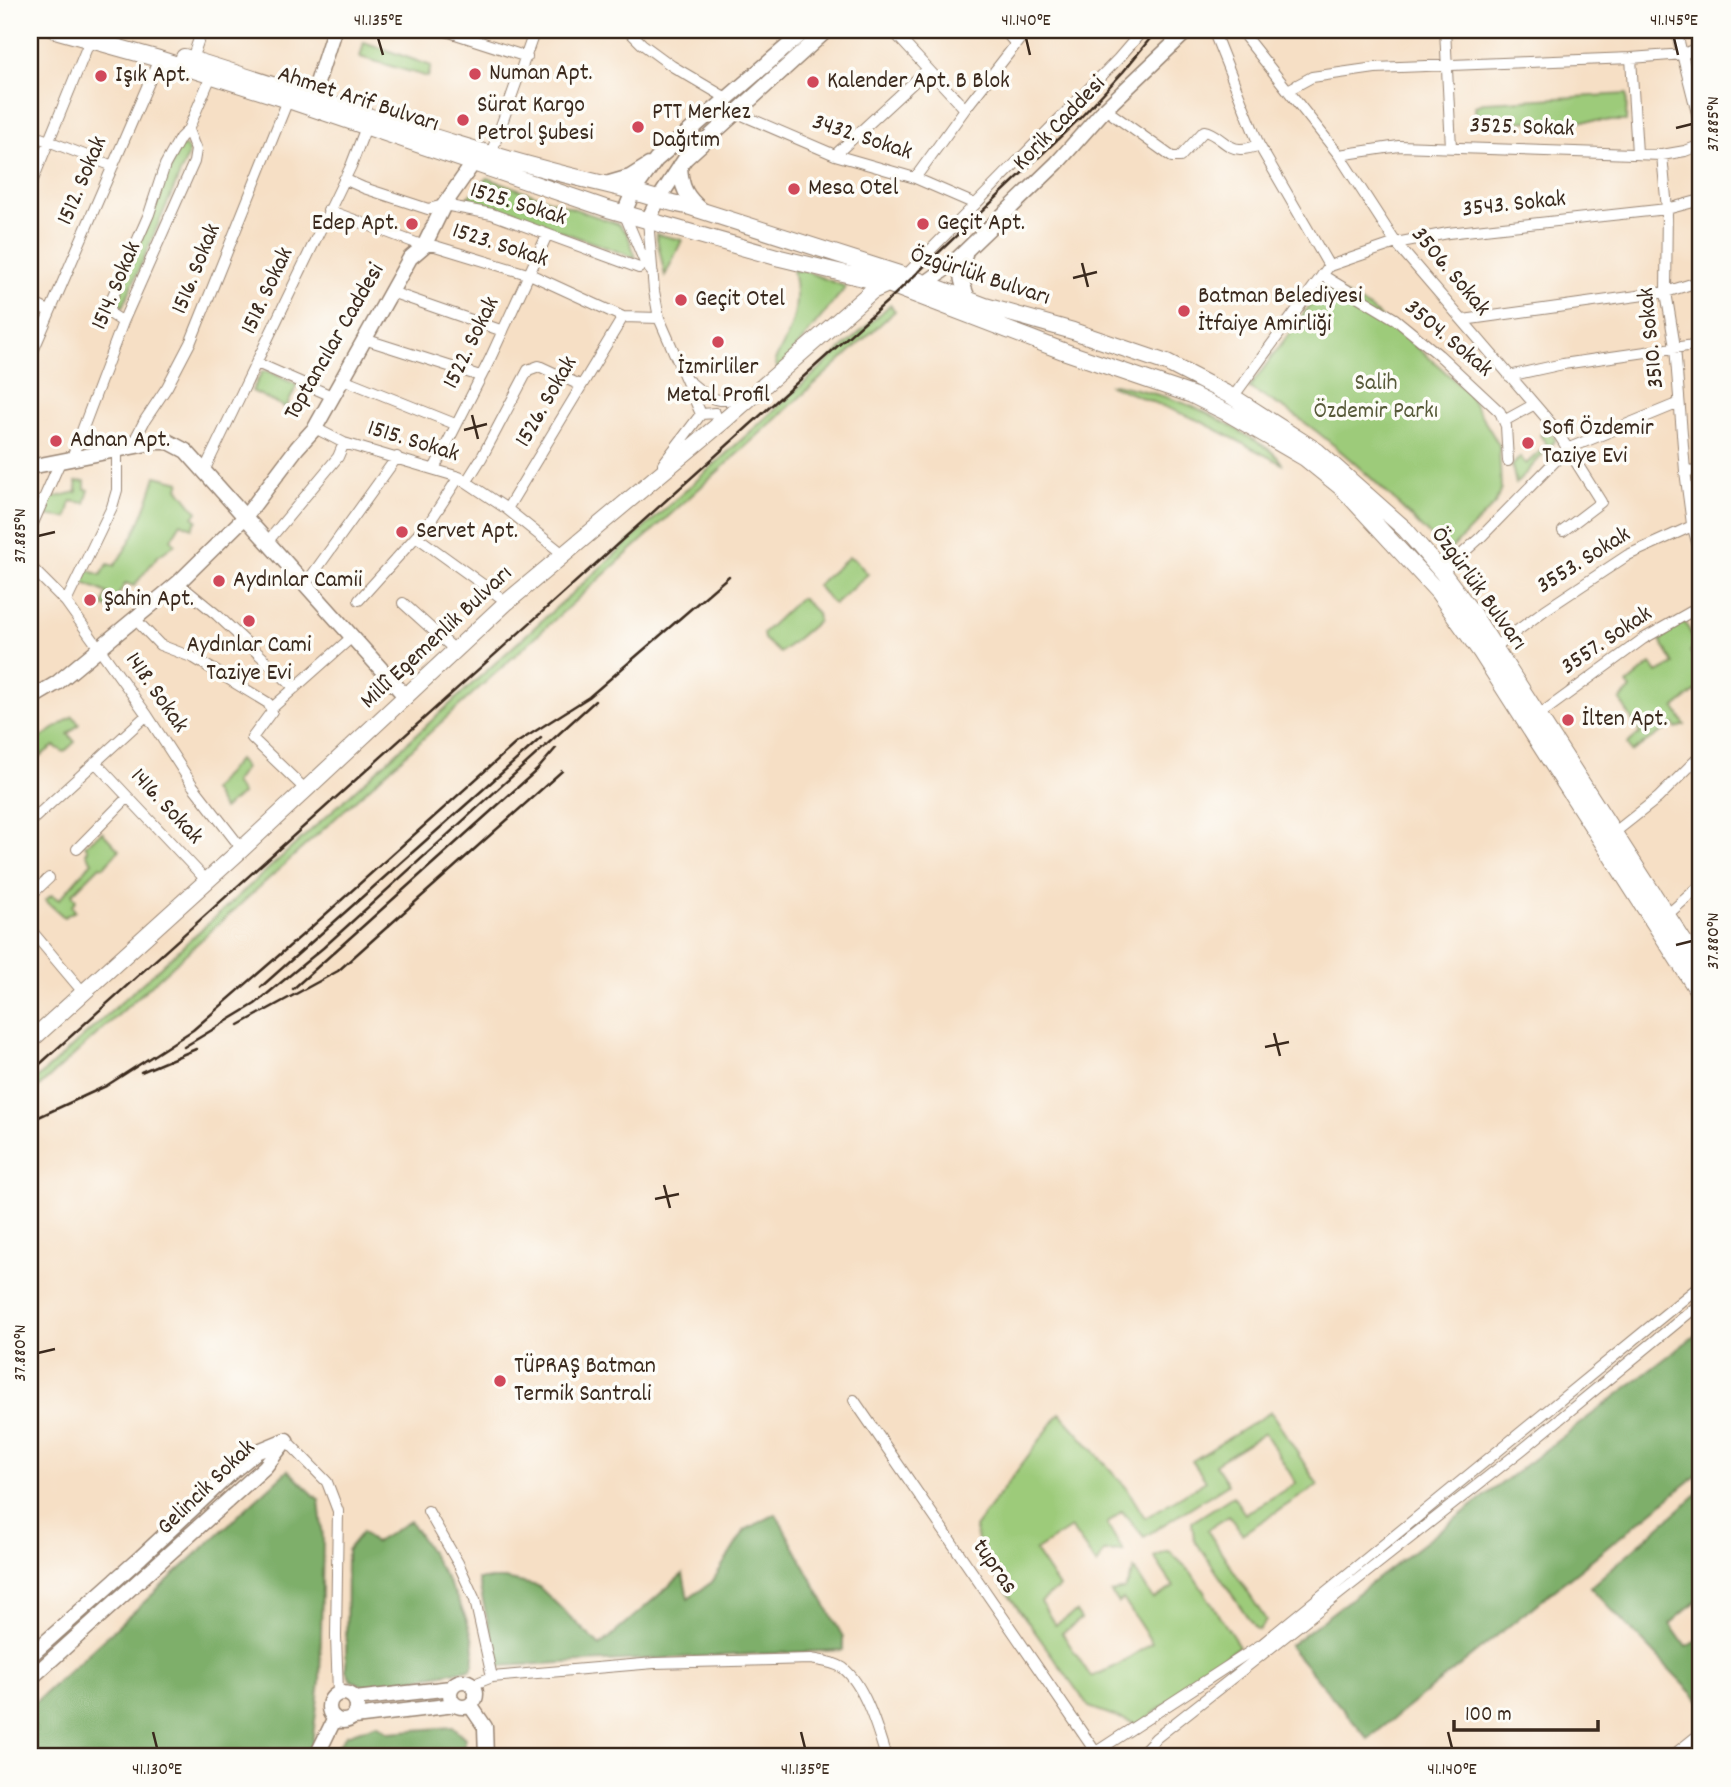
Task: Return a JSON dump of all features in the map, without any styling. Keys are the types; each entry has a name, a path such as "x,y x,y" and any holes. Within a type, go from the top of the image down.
{"main road":[{"name":"Ahmet Arif Bulvarı","path":"55,30 94,32 192,59 491,154 703,211 875,268"},
{"name":"Ahmet Arif Bulvarı","path":"94,32 159,59 624,213 780,258 888,285"},
{"path":"845,258 855,276 856,290 847,313"},
{"name":"Özgürlük Bulvarı","path":"875,268 926,283 985,306 1028,317 1167,363 1233,397 1327,458 1405,529 1442,572 1495,647 1701,968"},
{"name":"Özgürlük Bulvarı","path":"888,285 1192,395 1294,451 1342,488 1438,592 1480,651 1701,996"},
{"name":"Millî Egemenlik Bulvarı","path":"30,1041 242,849 507,602 716,427 872,291 888,285"}],"street":[{"path":"192,59 202,30"},
{"path":"310,96 317,83 334,30"},
{"path":"443,30 527,57"},
{"path":"491,154 535,30"},
{"path":"777,30 801,35"},
{"path":"701,414 659,318 648,220 685,159 827,30"},
{"path":"892,30 965,109"},
{"path":"1004,30 1016,44"},
{"path":"915,178 1027,30"},
{"path":"905,276 1118,59 1143,30"},
{"name":"Korik Caddesi","path":"926,283 967,251 1057,163 1105,109 1188,30"},
{"path":"1213,30 1259,145 1329,267"},
{"name":"3506. Sokak","path":"1240,30 1339,155 1396,243 1554,427 1601,502 1563,531"},
{"path":"1445,30 1451,147"},
{"path":"1676,30 1701,128"},
{"path":"632,31 642,44 672,66 728,99"},
{"path":"30,187 94,32"},
{"path":"606,184 630,177 656,160 801,35"},
{"path":"1288,90 1312,77 1346,71 1631,58 1684,54 1701,46"},
{"path":"1631,58 1637,153"},
{"name":"1512. Sokak","path":"30,358 159,59"},
{"path":"835,155 927,70"},
{"path":"123,322 111,313 108,307 149,214 165,165 180,138 188,130 211,76"},
{"name":"1516. Sokak","path":"124,449 167,387 191,341 288,100"},
{"path":"1105,109 1172,157 1180,157 1204,131 1212,132 1234,149 1259,145"},
{"name":"3432. Sokak","path":"735,112 835,155 915,178 975,204"},
{"name":"1518. Sokak","path":"204,471 365,135 366,127"},
{"name":"1514. Sokak","path":"30,530 66,461 123,322 194,162 196,150 188,130"},
{"path":"30,134 113,166"},
{"name":"3525. Sokak","path":"1339,155 1399,146 1662,155 1701,145"},
{"name":"3510. Sokak","path":"1662,155 1667,209 1666,292 1675,347 1685,471 1697,523 1701,557"},
{"path":"653,273 646,265 624,213 634,192 656,160"},
{"name":"Toptancılar Caddesi","path":"30,699 57,683 178,583 245,517 315,428 410,257 424,246 444,205 474,162"},
{"path":"680,166 682,189 689,200 703,211"},
{"name":"1525. Sokak","path":"344,179 428,209 444,205 492,214 639,268"},
{"name":"3543. Sokak","path":"1233,397 1329,267 1396,243 1448,233 1667,209 1701,200"},
{"name":"1523. Sokak","path":"328,210 424,246 435,246 529,274 623,317 659,318"},
{"name":"1522. Sokak","path":"434,469 503,331 547,234"},
{"path":"967,251 960,266 960,273 968,298"},
{"name":"3504. Sokak","path":"1322,275 1395,319 1439,355 1500,412 1504,421"},
{"path":"1463,320 1666,292 1701,281"},
{"path":"391,292 503,331"},
{"path":"30,302 49,311"},
{"name":"1526. Sokak","path":"507,509 623,317"},
{"path":"364,339 480,376"},
{"path":"1509,376 1563,364 1701,344"},
{"path":"1106,366 1116,345"},
{"path":"257,363 334,397"},
{"path":"359,600 417,537 482,457 528,370 539,366 580,385"},
{"path":"343,379 455,424"},
{"path":"687,380 716,402 754,393"},
{"path":"1442,572 1567,449 1679,403"},
{"path":"1508,461 1504,421 1533,405"},
{"path":"650,481 701,414 715,413 718,418 716,427"},
{"name":"1515. Sokak","path":"315,428 344,443 463,479 507,509 563,554"},
{"path":"32,470 157,442 169,442 186,451 406,697"},
{"path":"268,541 338,457 344,443"},
{"path":"66,603 115,498 124,449"},
{"path":"305,585 397,457"},
{"path":"1685,471 1701,470"},
{"name":"3553. Sokak","path":"1495,647 1628,555 1697,523"},
{"path":"417,537 507,602"},
{"name":"1418. Sokak","path":"30,566 66,603 147,715 193,786 242,849"},
{"path":"178,583 217,615 295,688"},
{"path":"403,603 456,650"},
{"name":"3557. Sokak","path":"1539,715 1643,639 1701,606"},
{"path":"135,619 160,645 194,658 272,708"},
{"path":"306,790 252,738 272,708 352,638"},
{"path":"30,822 147,715"},
{"path":"1615,832 1658,798 1701,755"},
{"name":"1416. Sokak","path":"95,762 206,880"},
{"path":"77,849 128,797"},
{"path":"30,896 49,878"},
{"path":"1667,915 1701,885"},
{"path":"30,929 83,992"},
{"path":"1098,1755 1262,1644 1701,1285"},
{"path":"1138,1757 1156,1738 1523,1449 1701,1303"},
{"name":"tupras","path":"854,1400 1098,1755"},
{"path":"286,1440 327,1482 338,1511 338,1693 330,1703 330,1711 335,1718 346,1721 354,1717 455,1705 463,1707 470,1705 476,1693 472,1685"},
{"name":"Gelincik Sokak","path":"30,1656 256,1452 286,1440"},
{"name":"Gelincik Sokak","path":"30,1679 265,1467 286,1440"},
{"path":"428,1511 458,1563 475,1600 492,1677"},
{"path":"355,1699 451,1688 461,1681 472,1685 492,1677 654,1664 811,1659 842,1667 852,1677 873,1719 886,1757"},
{"path":"451,1688 450,1695 455,1705"},
{"path":"338,1693 348,1693 355,1699 358,1708 354,1717"},
{"path":"470,1705 485,1727 486,1757"},
{"path":"316,1757 335,1718"},
{"path":"1671,1757 1701,1733"}],"green space":[{"path":"364,42 431,66 428,77 360,57"},
{"path":"1627,94 1626,121 1476,124 1475,106 1486,102"},
{"path":"180,146 185,146 188,155 123,307 114,301"},
{"path":"487,178 618,224 627,233 636,258 467,198"},
{"path":"656,234 682,240 665,276"},
{"path":"793,270 805,271 846,287 778,370 775,360 787,338 796,306"},
{"name":"Salih Özdemir Parkı","path":"1322,289 1338,291 1370,308 1440,367 1467,392 1499,445 1501,489 1495,504 1447,553 1376,483 1320,434 1249,388"},
{"path":"890,305 895,311 30,1095 30,1085"},
{"path":"267,371 297,385 286,408 252,391 262,372"},
{"path":"1110,385 1169,398 1200,410 1263,445 1282,464 1200,421"},
{"path":"1546,430 1555,441 1516,484 1512,466 1520,457 1526,464 1547,445 1540,435"},
{"path":"156,476 180,482 178,488 197,512 193,517 197,520 192,528 181,523 171,539 175,544 157,557 134,586 126,583 109,609 103,606 107,593 82,582 87,570 101,575 108,564 114,566 139,523"},
{"path":"85,481 85,489 89,490 85,503 71,501 67,518 44,515 51,498 77,492 76,482"},
{"path":"849,557 868,574 835,604 832,603 817,585"},
{"path":"799,599 803,599 817,613 818,621 780,653 764,639 763,633"},
{"path":"1684,621 1698,646 1690,651 1701,671 1701,687 1675,708 1685,725 1676,729 1674,724 1631,752 1627,744 1640,733 1620,700 1631,689 1627,684 1651,664 1657,673 1674,664 1660,640"},
{"path":"73,716 79,724 68,734 75,742 64,752 54,746 30,763 30,745"},
{"path":"238,760 245,768 234,783 242,794 223,809 212,790"},
{"path":"102,832 119,850 104,867 100,866 72,894 76,900 72,906 75,911 64,917 45,900 52,895 59,900 92,862 86,853 88,850 85,845"},
{"path":"1701,1331 1701,1472 1368,1739 1289,1646"},
{"path":"1271,1412 1318,1485 1242,1534 1229,1516 1207,1530 1266,1620 1259,1630 1194,1539 1192,1522 1233,1496 1245,1514 1296,1483 1265,1433 1215,1464 1228,1484 1144,1537 1122,1511 1107,1524 1123,1551 1104,1552 1097,1565 1071,1528 1035,1551 1059,1587 1041,1602 1055,1625 1076,1612 1081,1619 1062,1633 1091,1677 1114,1667 1152,1643 1123,1599 1118,1603 1111,1593 1125,1590 1134,1569 1153,1599 1174,1587 1154,1557 1169,1551 1191,1572 1239,1646 1139,1725 1089,1707 980,1555 975,1527 1060,1413 1126,1487 1145,1518 1206,1481 1192,1461"},
{"path":"288,1470 319,1500 323,1538 320,1682 312,1744 305,1757 30,1757 30,1707"},
{"path":"1698,1493 1701,1498 1701,1597 1670,1624 1686,1647 1701,1639 1701,1702 1590,1587"},
{"path":"776,1514 843,1637 843,1650 498,1666 478,1579 505,1579 538,1586 600,1646 683,1574 688,1599 712,1582 745,1530"},
{"path":"410,1521 443,1572 464,1614 474,1653 471,1669 366,1687 351,1680 346,1671 347,1550 362,1532 374,1543"},
{"path":"377,1724 389,1732 453,1727 465,1738 465,1757 330,1757 346,1735"}],"railway":[{"path":"30,1073 892,297 1080,118 1157,30"},
{"path":"30,1121 106,1086 193,1030 515,744 589,697 729,576"},
{"path":"184,1047 255,1004 323,948 595,701"},
{"path":"261,987 541,738"},
{"path":"293,989 537,770 556,748"},
{"path":"239,1025 338,971 562,771"},
{"path":"141,1072 196,1049"}],"place":[{"name":"Numan Apt.","path":"475,74"},
{"name":"Işık Apt.","path":"101,76"},
{"name":"Kalender Apt. B Blok","path":"813,82"},
{"name":"Sürat Kargo Petrol Şubesi","path":"463,120"},
{"name":"PTT Merkez Dağıtım","path":"638,127"},
{"name":"Mesa Otel","path":"794,189"},
{"name":"Edep Apt.","path":"412,224"},
{"name":"Geçit Apt.","path":"923,224"},
{"name":"Geçit Otel","path":"681,300"},
{"name":"Batman Belediyesi İtfaiye Amirliği","path":"1184,311"},
{"name":"İzmirliler Metal Profil","path":"718,342"},
{"name":"Adnan Apt.","path":"56,441"},
{"name":"Sofi Özdemir Taziye Evi","path":"1528,443"},
{"name":"Servet Apt.","path":"402,532"},
{"name":"Aydınlar Camii","path":"219,581"},
{"name":"Şahin Apt.","path":"90,600"},
{"name":"Aydınlar Cami Taziye Evi","path":"249,621"},
{"name":"İlten Apt.","path":"1568,720"},
{"name":"TÜPRAŞ Batman Termik Santrali","path":"500,1381"}]}
